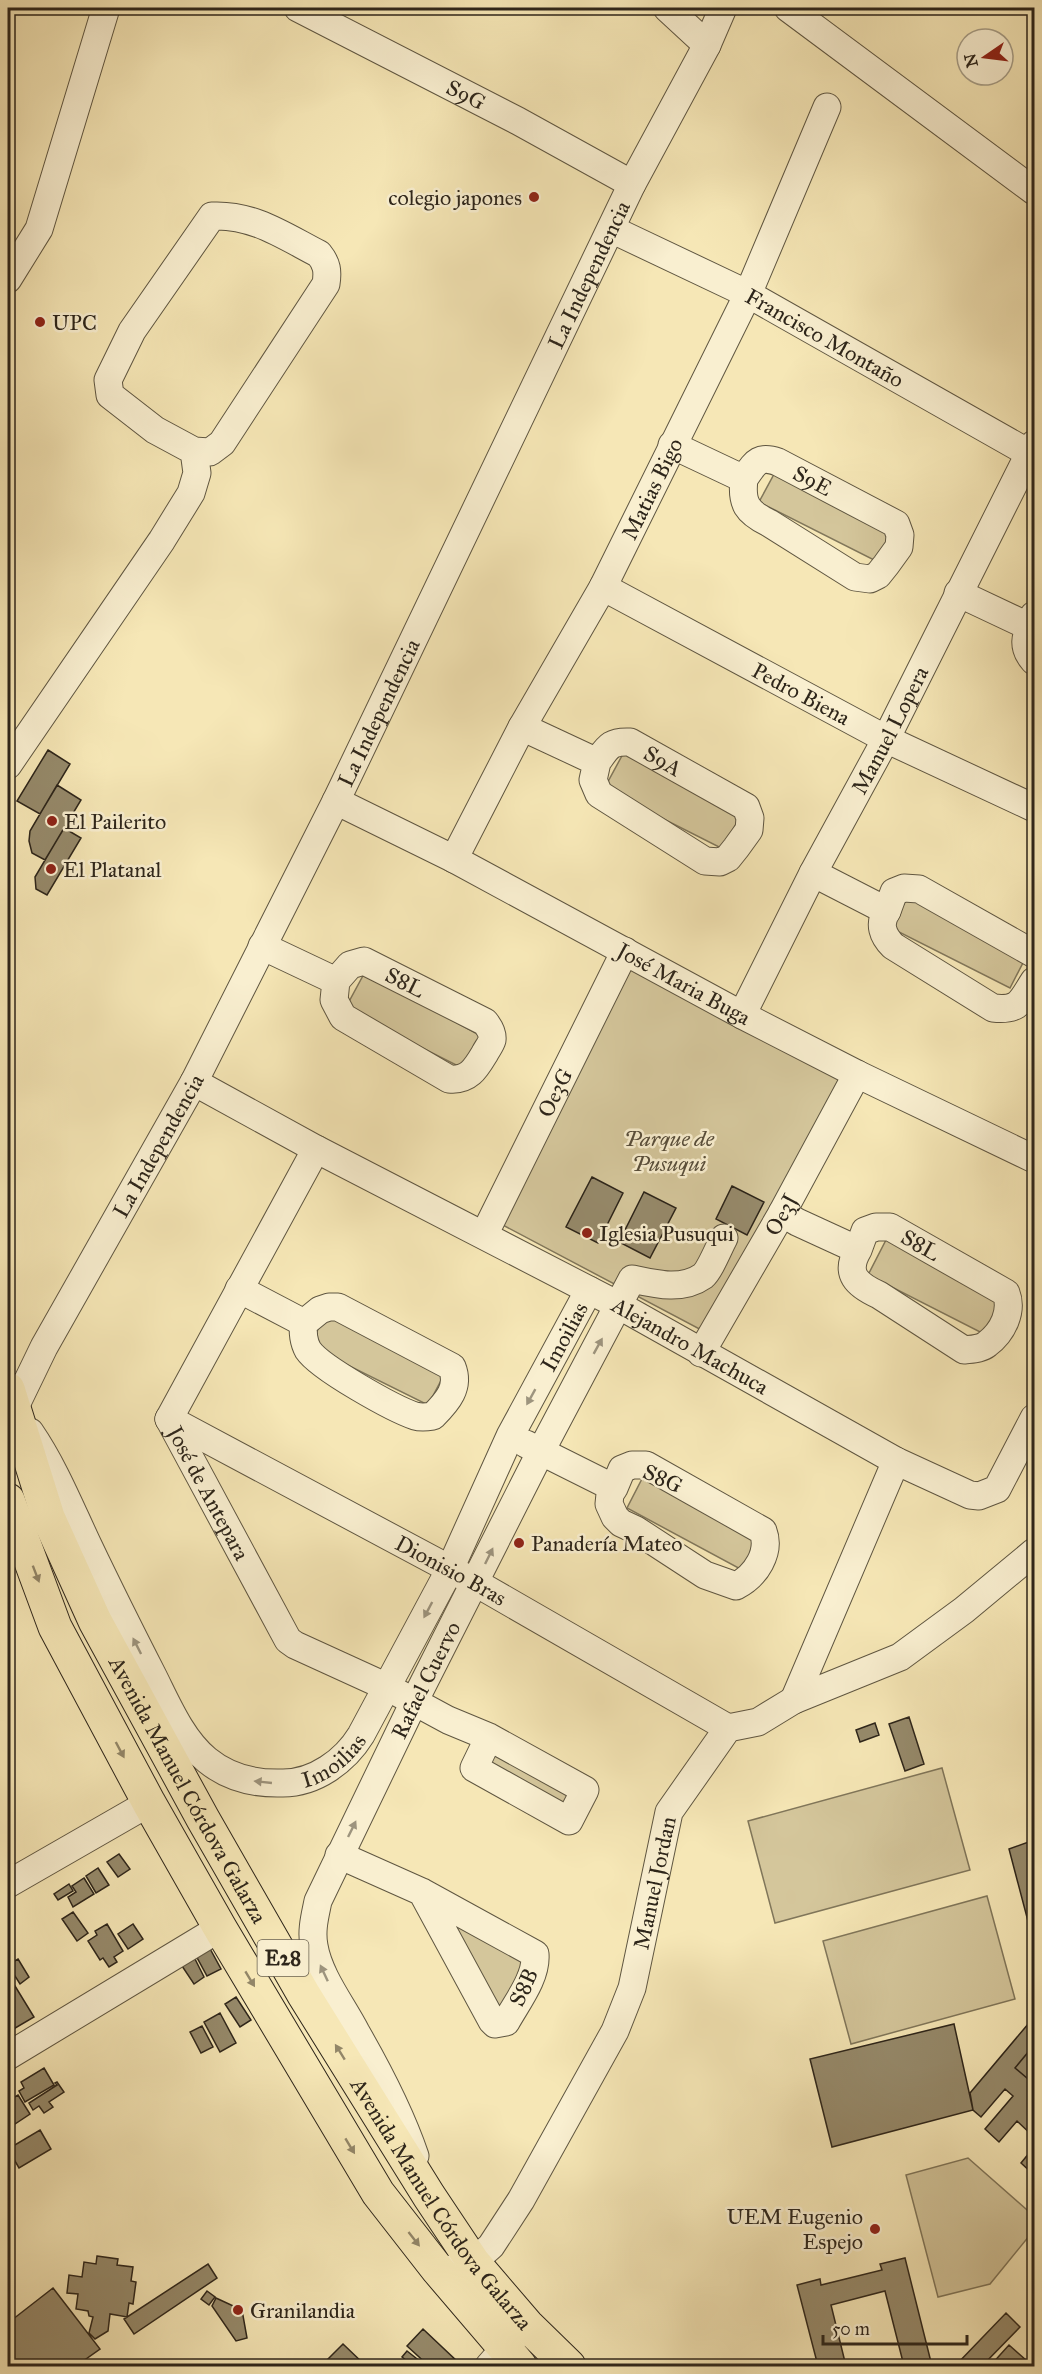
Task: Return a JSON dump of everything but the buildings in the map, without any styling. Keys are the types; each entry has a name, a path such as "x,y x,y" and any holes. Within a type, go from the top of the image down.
{"main road":[{"name":"Avenida Manuel Córdova Galarza","path":"10,1404 48,1517 95,1621 203,1819 304,1995 429,2196 473,2262 527,2325 569,2367"},
{"name":"Avenida Manuel Córdova Galarza","path":"8,1500 55,1627 149,1803 220,1928 378,2193 504,2360"}],"street":[{"path":"8,279 39,229 106,8"},
{"name":"S9G","path":"298,8 518,121 633,184"},
{"path":"668,8 707,45"},
{"name":"La Independencia","path":"10,1404 194,1082 336,801 611,229 707,45 723,8"},
{"path":"788,8 1035,191"},
{"name":"Matias Bigo","path":"454,858 522,728 603,587 748,294 827,107"},
{"path":"212,216 242,218 258,222 319,254 326,263 328,273 326,284 222,443 210,452 194,451 155,430 110,395 108,380 132,331 212,216"},
{"name":"Francisco Montaño","path":"611,229 748,294 1033,451"},
{"path":"672,445 744,478"},
{"path":"8,765 162,540 190,493 197,473 194,451"},
{"name":"Manuel Lopera","path":"742,1015 813,873 886,739 958,593 1033,451"},
{"name":"S9E","path":"766,458 778,462 896,524 900,534 898,547 878,574 870,579 855,577 754,516 743,497 744,478 755,462 766,458"},
{"name":"Pedro Biena","path":"603,587 886,739 1035,808"},
{"path":"958,593 1032,621 1025,634 1024,643 1035,660"},
{"path":"522,728 597,762"},
{"name":"S9A","path":"616,741 630,742 746,807 750,818 749,830 728,858 720,862 705,861 599,794 593,780 597,762 607,748 616,741"},
{"name":"José Maria Buga","path":"336,801 454,858 742,1015 857,1074 1033,1155"},
{"path":"813,873 887,911"},
{"path":"1035,954 919,889 904,888 894,892 882,918 881,927 887,940 893,946 993,1008 1008,1010 1017,1005 1035,981"},
{"path":"262,946 336,981"},
{"name":"Oe3G","path":"484,1235 625,951"},
{"name":"S8L","path":"364,962 485,1022 491,1031 492,1040 477,1067 467,1077 458,1080 449,1079 343,1017 334,1000 336,981 350,965 364,962"},
{"name":"Oe3J","path":"701,1353 782,1213 857,1074"},
{"name":"Alejandro Machuca","path":"194,1082 316,1149 620,1306 896,1461 970,1495 979,1496 998,1489 1035,1418"},
{"name":"José de Antepara","path":"316,1149 169,1419 288,1640 387,1687 448,1720 489,1737"},
{"path":"782,1213 858,1250"},
{"name":"S8L","path":"876,1227 890,1227 1006,1293 1010,1303 1009,1315 988,1344 980,1348 964,1350 864,1288 858,1282 852,1269 852,1260 858,1250 865,1231 876,1227"},
{"name":"Rafael Cuervo","path":"429,2196 407,2132 392,2099 322,1971 314,1947 312,1925 318,1901 414,1702 541,1451 620,1306 632,1279 672,1286 704,1275 724,1238"},
{"path":"240,1289 304,1323"},
{"name":"Imoilias","path":"10,1404 41,1448 116,1605 189,1741 207,1760 231,1774 260,1784 293,1783 322,1773 353,1748 450,1569 510,1436 589,1290"},
{"path":"329,1307 338,1307 452,1366 456,1377 454,1389 434,1416 416,1417 358,1386 322,1362 308,1350 303,1329 304,1323 320,1311 329,1307"},
{"name":"Dionisio Bras","path":"169,1419 476,1583 728,1728"},
{"name":"S8G","path":"510,1436 615,1488"},
{"path":"794,1700 896,1461"},
{"name":"S8G","path":"632,1465 646,1465 763,1531 767,1541 765,1553 745,1581 736,1586 705,1575 615,1517 609,1503 610,1494 615,1488 622,1469 632,1465"},
{"path":"728,1728 758,1722 794,1700 900,1657 964,1610 1035,1552"},
{"name":"Manuel Jordan","path":"473,2262 491,2246 521,2200 615,2031 632,1988 669,1812 728,1728"},
{"path":"8,1884 149,1803"},
{"name":"S8B","path":"339,1855 422,1892 535,1954 536,1964 533,1973 506,2022 495,2024 492,2021 422,1892"},
{"path":"8,2056 220,1928"},
{"path":"438,2270 473,2262"},
{"path":"504,2360 527,2325"}],"green space":[{"path":"779,465 895,529 878,562 759,502"},
{"path":"624,752 740,816 723,849 604,789"},
{"path":"911,891 1027,955 1010,988 891,928"},
{"name":"Parque de Pusuqui","path":"632,967 840,1077 707,1333 499,1223"},
{"path":"365,972 481,1036 464,1069 345,1009"},
{"path":"887,1238 1004,1302 986,1335 868,1275"},
{"path":"329,1309 445,1373 428,1405 309,1346"},
{"path":"645,1473 762,1536 744,1571 627,1508"},
{"path":"496,1752 572,1793 565,1806 489,1766"},
{"path":"942,1768 970,1870 775,1923 748,1821"},
{"path":"987,1896 1015,1999 851,2044 823,1941"},
{"path":"445,1915 525,1958 502,2011"},
{"path":"968,2158 1034,2216 1034,2230 990,2284 938,2297 906,2175"}],"place":[{"name":"colegio japones","path":"534,197"},
{"name":"UPC","path":"40,322"},
{"name":"El Pailerito","path":"52,821"},
{"name":"El Platanal","path":"51,869"},
{"name":"Iglesia Pusuqui","path":"587,1233"},
{"name":"Panadería Mateo","path":"519,1543"},
{"name":"UEM Eugenio Espejo","path":"875,2229"},
{"name":"Granilandia","path":"238,2310"}]}
